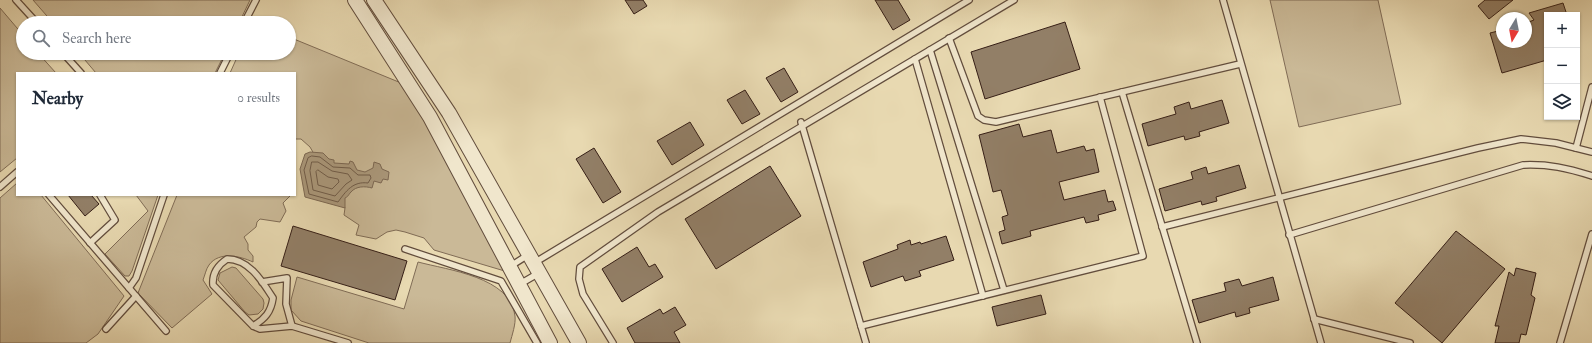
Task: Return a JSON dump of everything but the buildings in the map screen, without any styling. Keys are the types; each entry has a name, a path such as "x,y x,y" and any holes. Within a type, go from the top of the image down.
{"street":[{"path":"355,0 430,117 550,343"},
{"path":"374,0 449,113 579,343"}],"lane":[{"path":"16,0 31,16"},
{"path":"248,16 256,0"},
{"path":"518,285 534,264 970,0"},
{"path":"613,343 583,294 579,279 580,267 658,212 801,124 1014,0"},
{"path":"1223,0 1240,64 1321,343"},
{"path":"949,38 978,116 984,120 996,122 1240,64"},
{"path":"930,50 1004,290"},
{"path":"915,59 983,296"},
{"path":"69,60 80,72"},
{"path":"220,72 226,60"},
{"path":"1576,148 1592,87"},
{"path":"1122,92 1197,343"},
{"path":"861,326 1143,256 1100,97"},
{"path":"801,124 866,343"},
{"path":"1162,227 1278,197 1478,148 1521,139 1556,143 1592,152"},
{"path":"1289,235 1523,165 1547,164 1568,168 1592,176"},
{"path":"0,187 16,173"},
{"path":"50,196 166,331"},
{"path":"90,243 114,220 101,196"},
{"path":"129,288 136,278 164,196"},
{"path":"1560,343 1592,234"},
{"path":"405,249 501,281 537,343"},
{"path":"253,326 264,320 272,306 273,298 262,282 243,262 235,259 227,259 222,262 212,278 213,285 253,326 260,329 292,326 348,343"},
{"path":"509,267 534,264"},
{"path":"262,282 287,278 286,304 292,326"},
{"path":"106,329 136,296"},
{"path":"1314,319 1410,343"}],"shaded area":[{"path":"33,0 250,0 242,16 47,16"},
{"path":"1270,0 1378,0 1401,104 1299,127"},
{"path":"0,8 16,27 16,60 44,60 55,72 16,72 16,159 0,172"},
{"path":"296,40 406,85 508,272 434,250 424,238 405,232 396,230 387,232 376,239 356,235 359,225 344,215 345,208 310,147 301,139 296,139 296,72 230,72 236,60 296,60"},
{"path":"85,60 222,60 216,72 95,72"},
{"path":"16,184 16,196 42,196 124,296 98,334 86,343 0,343 0,198"},
{"path":"137,196 158,196 132,271 129,276 125,276 105,254 148,211"},
{"path":"177,196 290,196 283,203 286,211 280,222 260,219 257,222 256,227 244,237 248,244 248,250 253,256 253,262 230,256 224,256 213,261 206,270 203,280 212,294 172,328 138,293"},
{"path":"418,262 476,277 502,292 511,303 515,316 510,343 369,343 301,321 291,310 291,300 297,277 404,309"},
{"path":"232,267 236,268 263,299 263,309 258,314 249,315 245,312 218,280 220,273"}],"water":[{"path":"310,152 323,153 329,159 334,160 334,163 349,164 350,161 353,162 357,170 365,172 373,168 374,162 380,164 382,169 389,172 388,180 383,179 381,183 374,181 372,188 361,187 353,190 345,198 345,208 305,197 300,169 305,154"}]}
